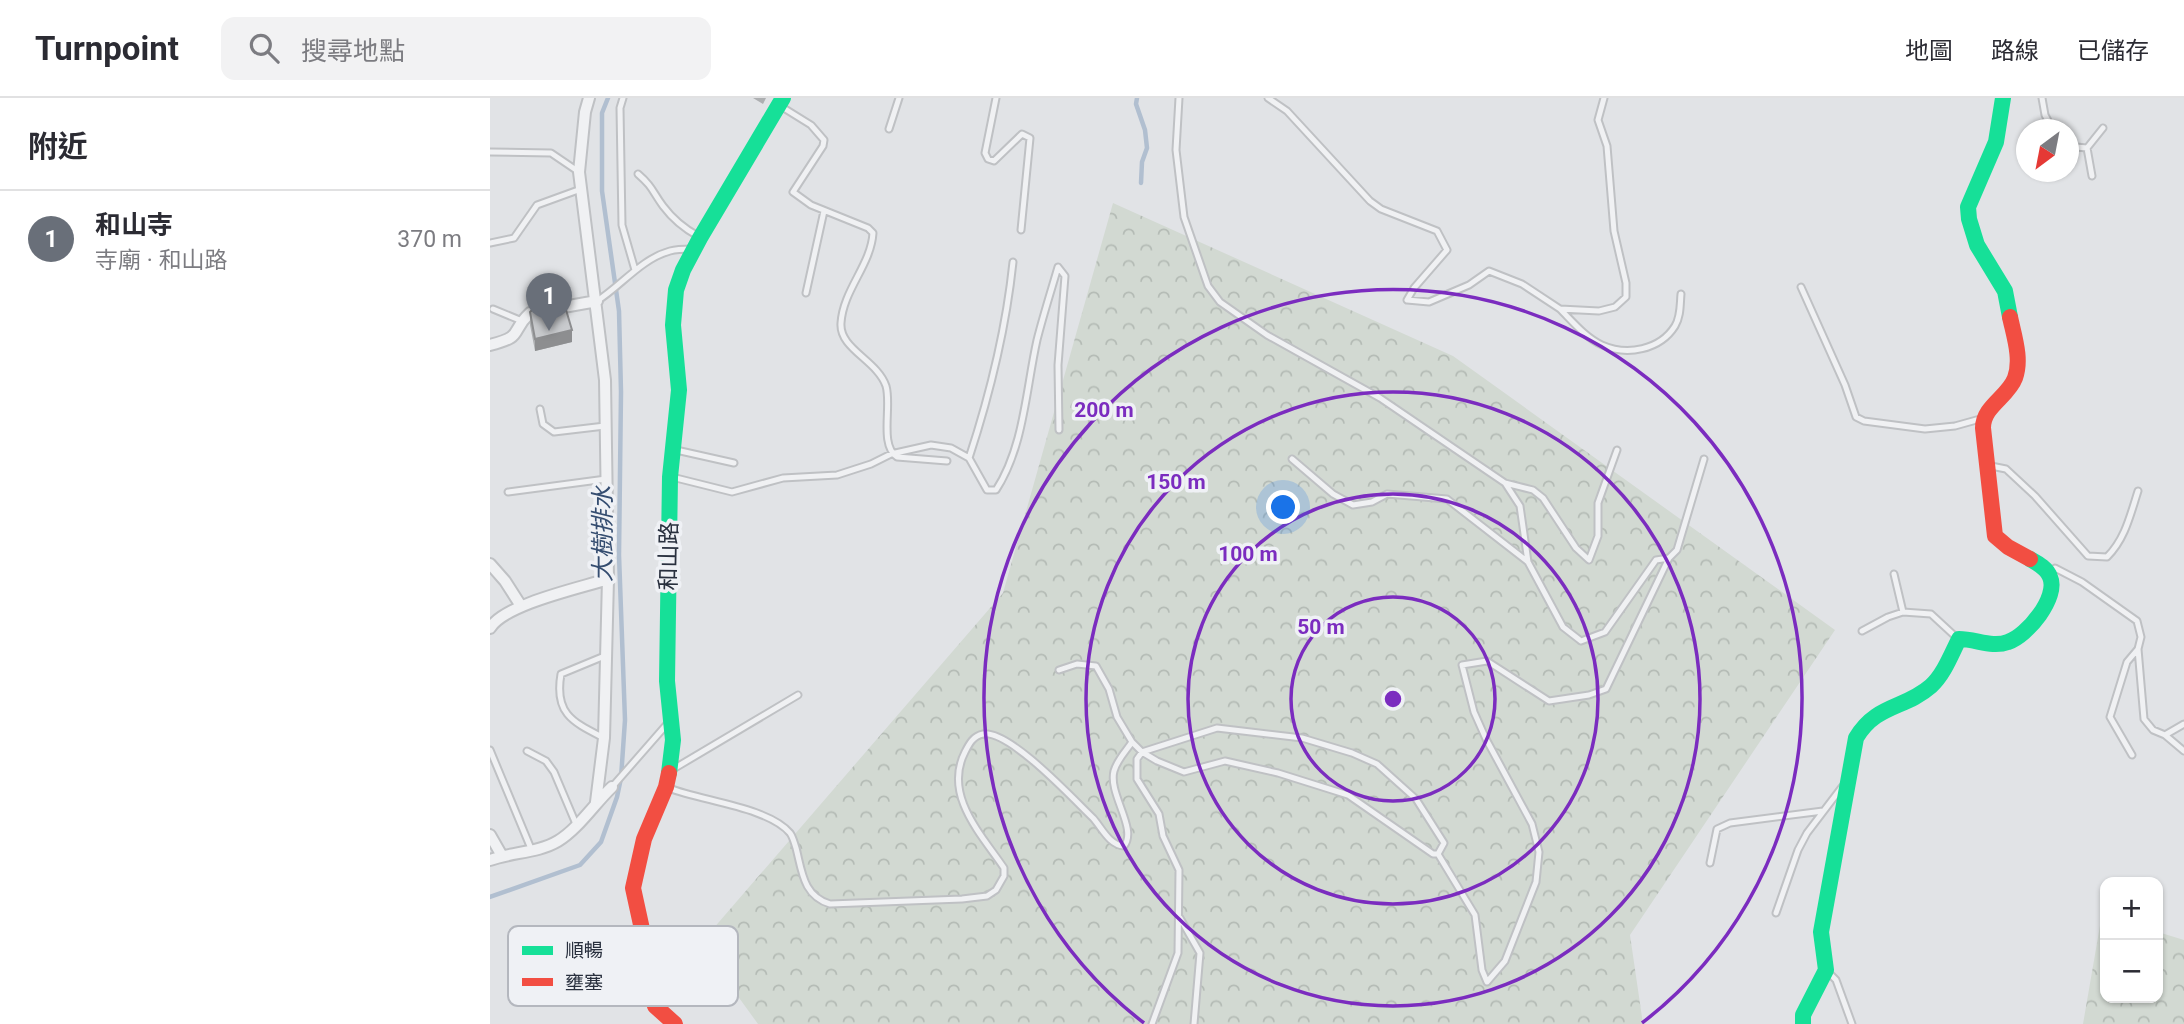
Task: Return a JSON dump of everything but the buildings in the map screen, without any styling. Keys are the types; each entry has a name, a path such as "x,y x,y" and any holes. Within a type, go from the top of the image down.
{"street":[{"path":"589,98 579,172 605,380 608,579 604,738 596,802"},
{"path":"1803,1024 1802,1015 1826,970 1821,932 1856,738 1872,717 1931,687 1941,675 1959,639 1994,644 2024,635 2050,597 2052,582 2048,573 2012,552 1995,536 1987,466 1983,418 2015,379 2018,358 2005,291 1977,245 1968,207 1996,142 2003,98"},
{"name":"和山路","path":"641,926 633,888 637,863 668,780 673,740 667,681 670,477 679,390 673,325 676,290 683,270 698,243 781,102"},
{"path":"490,345 511,340 530,313 597,302"},
{"path":"490,564 522,606"},
{"path":"491,624 522,606 608,579"},
{"path":"490,860 532,851 559,841 612,787"},
{"path":"490,835 502,856"},
{"name":"和山路","path":"655,1006 676,1024"}],"lane":[{"path":"623,98 620,108 622,225 635,270"},
{"path":"889,128 899,98"},
{"path":"996,98 985,153 988,159 994,161 1022,134 1030,138 1021,230"},
{"path":"1179,98 1176,150 1184,217 1208,286 1220,302 1267,335 1380,398 1505,483 1533,490 1543,498 1576,548 1589,560 1598,536 1598,503 1617,450"},
{"path":"1268,98 1287,111 1370,201 1381,209 1437,231 1447,250 1407,300 1429,302 1469,285 1489,271 1522,284 1560,309 1599,344 1618,351 1653,347 1674,327 1680,313 1681,294"},
{"path":"1560,309 1599,311 1615,307 1626,297 1626,283 1614,231 1607,146 1598,120 1604,98"},
{"path":"2042,98 2047,119"},
{"path":"781,102 811,125 824,140 823,146 793,192 802,200 868,228 873,233 873,243 847,297 841,334 845,341 874,365 886,386 888,443 891,454 897,457 947,461"},
{"path":"2092,176 2087,148 2103,128"},
{"path":"2079,147 2087,148"},
{"path":"490,152 551,153 579,172"},
{"path":"597,302 630,277 635,270 669,251 698,243 662,205 653,186 638,174"},
{"path":"490,243 514,238 537,205 581,188"},
{"path":"806,293 824,211"},
{"path":"969,458 985,409 1008,308 1013,262"},
{"path":"670,477 732,492 783,478 837,475 891,454 931,445 951,448 969,458 987,490 996,490 1005,476 1018,433 1038,338 1058,267 1065,276 1058,365 1059,430"},
{"path":"1801,287 1845,385 1856,417 1864,421 1926,429 1955,426 1983,418"},
{"path":"493,309 522,321"},
{"path":"540,409 543,424 555,432 605,426"},
{"path":"673,450 734,463"},
{"path":"1292,459 1333,494 1353,505 1372,502 1387,494 1447,499 1528,562"},
{"path":"1438,854 1475,915 1482,970 1488,982 1506,961 1536,882 1539,852 1532,824 1474,712 1462,665 1488,661 1549,701 1589,695 1606,689 1669,558 1677,550 1704,459"},
{"path":"1987,466 2006,470 2035,496 2088,556 2107,557 2117,547 2124,536 2138,491"},
{"path":"508,492 606,479"},
{"path":"1505,483 1520,506 1528,562 1563,626 1581,642 1605,632 1656,560 1669,558"},
{"path":"2048,573 2055,568 2082,582 2137,621 2141,637 2138,649 2144,719 2153,730 2165,735 2184,751"},
{"path":"1894,574 1903,612"},
{"path":"1862,631 1903,612 1931,614 1959,639"},
{"path":"2132,755 2110,717 2127,662 2138,649"},
{"path":"604,738 572,721 558,694 561,674 608,655"},
{"path":"1059,670 1077,664 1096,666 1109,689 1117,718 1132,742 1142,752 1184,772 1225,761 1278,773 1348,795 1433,855 1438,854"},
{"path":"668,780 798,695"},
{"path":"612,787 670,721"},
{"path":"2165,735 2184,724"},
{"path":"1152,1024 1178,953 1180,870 1163,836 1159,814 1137,779 1136,760 1142,752 1217,728 1302,738 1352,752 1377,764 1416,799 1444,843 1438,854"},
{"path":"668,780 775,820 792,834 806,883 818,901 830,904 962,899 987,896 996,890 1004,876 1004,867 962,806 958,778 960,762 971,740 983,734 995,736 1018,750 1041,766 1111,841 1124,846 1129,832 1113,788 1113,773 1132,742"},
{"path":"490,750 532,851"},
{"path":"527,751 547,761 576,824"},
{"path":"1776,913 1798,850 1823,811 1847,782"},
{"path":"1710,863 1717,829 1730,822 1823,811"},
{"path":"1180,918 1200,953 1194,1024"},
{"path":"1826,970 1836,980 1852,1024"}],"green space":[{"path":"1113,203 1453,356 1835,630 1630,935 1643,1024 758,1024 738,996 738,926 716,926 1003,593"},
{"path":"2100,926 2100,1003 2163,1003 2163,934 2184,940 2184,1024 2083,1024"}],"waterway":[{"name":"大樹排水","path":"490,897 580,865 601,842 621,778 625,720 619,555 619,311 602,191 602,113 608,98"},
{"path":"1137,98 1136,104 1145,130 1147,148 1142,162 1141,183"}],"traffic: fast":[{"path":"669,773 673,740 667,681 670,477 679,390 673,325 676,290 700,238 783,98"},
{"path":"2003,98 1996,142 1968,207 1977,245 2005,291 2010,317"},
{"path":"1803,1024 1803,1015 1826,970 1821,932 1856,738 1872,719 1931,686 1943,670 1959,639 2002,644 2016,638 2032,624 2046,605 2052,585 2047,571 2030,559"}],"traffic: jam":[{"path":"2010,317 2017,347 2017,371 2012,385 1987,414 1983,428 1995,536 2030,559"},
{"path":"641,926 633,888 644,839 666,787 669,773"},
{"path":"655,1006 675,1024"}],"place":[{"name":"和山寺","path":"549,331"}]}
